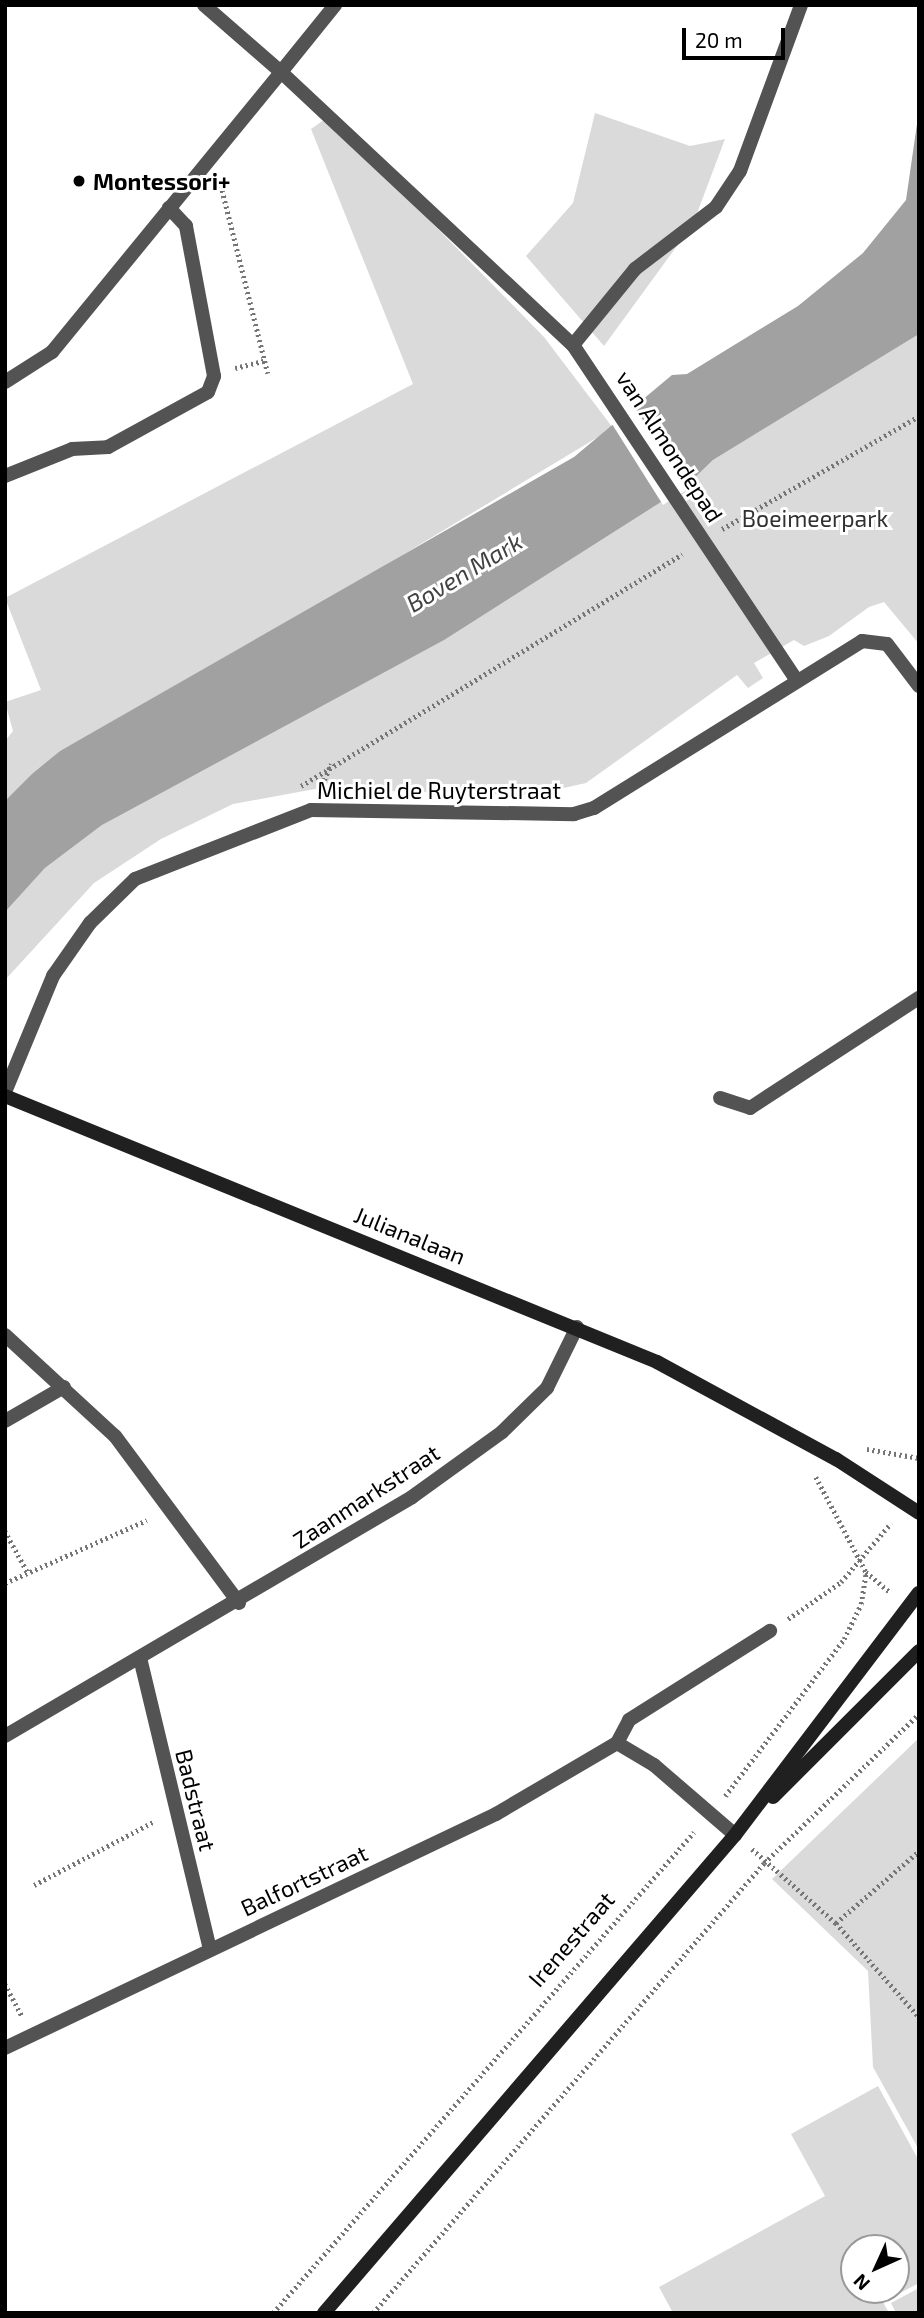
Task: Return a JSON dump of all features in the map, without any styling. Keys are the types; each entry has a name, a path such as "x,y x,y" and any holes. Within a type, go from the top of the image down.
{"main road":[{"name":"Julianalaan","path":"5,1094 577,1327 790,1434 919,1513"},
{"path":"324,2313 735,1835 919,1592"},
{"path":"735,1835 919,1650"}],"street":[{"name":"van Almondepad","path":"204,5 281,72 573,345 597,375 796,680"},
{"path":"5,382 51,352 169,208 204,170 335,5"},
{"path":"573,345 635,269 716,207 734,180 801,5"},
{"path":"5,476 72,449 108,447 208,392 215,376 186,226 169,208"},
{"name":"Michiel de Ruyterstraat","path":"5,1094 53,975 90,923 135,878 311,810 575,814 594,808 849,645 874,640 896,652 919,686"},
{"path":"720,1098 750,1108 919,998"},
{"name":"Zaanmarkstraat","path":"5,1736 141,1662 239,1603 412,1497 502,1433 547,1388 577,1327"},
{"path":"5,1335 115,1436 173,1507 239,1603"},
{"path":"5,1421 64,1387"},
{"name":"Balfortstraat","path":"5,2048 496,1814 617,1743 629,1720 770,1631"},
{"name":"Badstraat","path":"141,1662 174,1810 211,1949"},
{"path":"617,1743 637,1752 735,1835"}],"path":[{"path":"204,170 227,191 268,373"},
{"path":"241,366 266,360"},
{"path":"332,763 704,540 919,416"},
{"path":"770,1631 861,1560 790,1434"},
{"path":"5,1531 29,1576 173,1507"},
{"path":"5,1583 27,1571"},
{"name":"Irenestraat","path":"273,2313 710,1813 834,1654 861,1605 866,1572"},
{"path":"373,2313 767,1861 919,1714"},
{"path":"34,1885 174,1810"},
{"path":"836,1923 919,1851"},
{"path":"767,1861 836,1923 919,2017"},
{"path":"5,1984 32,2036"}],"green space":[{"path":"595,113 690,146 725,139 693,224 604,346 526,256 573,203"},
{"path":"328,117 544,337 613,428 240,653 60,751 5,801 5,741 13,731 5,702 41,690 5,598 413,384 311,129"},
{"name":"Boeimeerpark","path":"919,334 919,644 884,602 869,607 829,636 804,646 794,640 754,663 763,678 748,688 737,675 586,783 532,795 315,789 233,804 161,839 94,883 5,980 5,912 45,868 102,825 686,486 713,460"},
{"path":"919,1738 919,2150 873,2067 868,1971 772,1879"},
{"path":"878,2086 919,2161 919,2283 910,2288 910,2234 840,2234 840,2304 884,2304 889,2313 673,2313 659,2287 825,2196 791,2134"},
{"path":"919,2288 919,2313 896,2313 892,2304 910,2304 910,2293"}],"water":[{"name":"Boven Mark","path":"919,110 919,334 713,460 686,486 444,640 102,825 45,868 5,912 5,801 32,774 60,751 574,457 672,375 687,374 798,306 863,253 906,200"}],"pier":[{"path":"633,405 688,489 663,505 612,424"}],"place":[{"name":"Montessori+","path":"79,181"}]}
